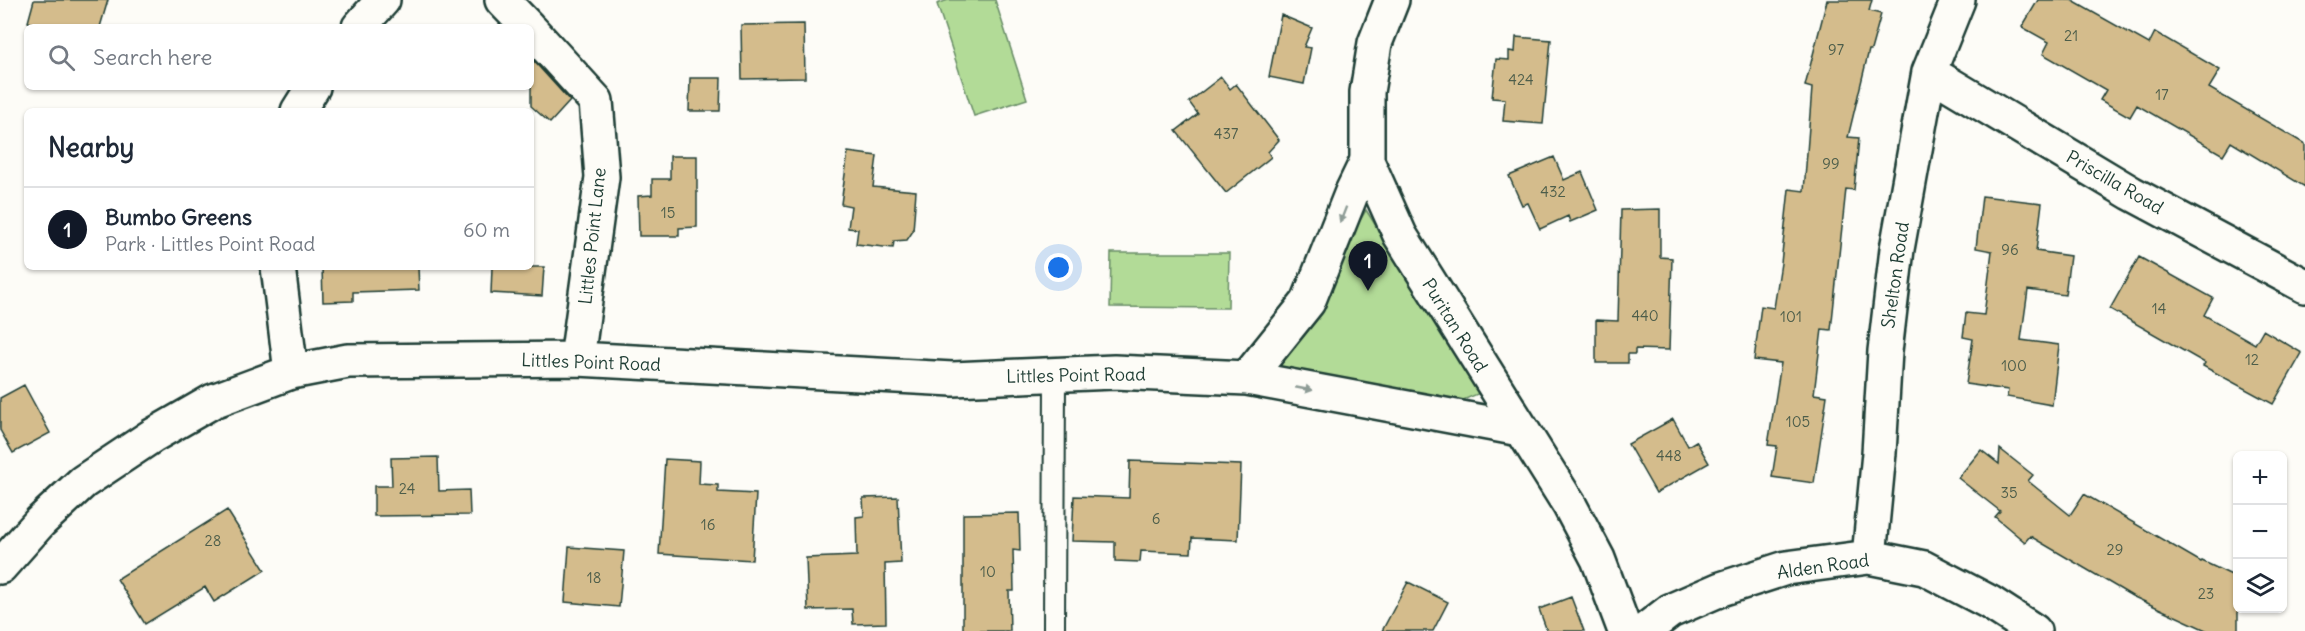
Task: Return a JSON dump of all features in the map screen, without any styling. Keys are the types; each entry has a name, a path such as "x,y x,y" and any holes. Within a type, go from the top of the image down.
{"street":[{"path":"362,24 383,0"},
{"name":"Littles Point Lane","path":"502,0 526,24"},
{"name":"Puritan Road","path":"1392,0 1376,43 1367,92 1367,161 1400,235 1520,429 1542,459 1598,559 1625,631"},
{"name":"Shelton Road","path":"1869,557 1879,453 1885,351 1897,249 1929,72 1958,0"},
{"name":"Littles Point Lane","path":"534,32 596,101 602,177 577,359"},
{"name":"Priscilla Road","path":"1929,72 2131,193 2305,286"},
{"path":"300,108 311,90"},
{"path":"1247,378 1308,302 1352,192 1367,161"},
{"path":"278,270 291,372"},
{"name":"Littles Point Road","path":"0,567 40,522 83,482 142,442 213,401 291,372 348,361 577,359 952,379 1114,372 1247,378 1520,429"},
{"name":"Alden Road","path":"1644,631 1670,611 1721,589 1786,568 1869,557 1924,568 1989,602 2034,631"}],"lane":[{"path":"1054,631 1055,374"}],"green space":[{"path":"948,0 995,0 1027,99 974,116 937,4"},
{"path":"1366,210 1480,393 1444,408 1272,372"},
{"path":"1111,253 1229,253 1228,308 1110,307"}],"building":[{"path":"34,0 108,0 101,24 28,22"},
{"path":"1827,0 1872,0 1869,11 1881,14 1871,50 1869,50 1848,137 1859,138 1854,190 1846,189 1831,330 1822,329 1814,394 1827,396 1814,483 1772,477 1777,446 1768,445 1781,363 1754,360 1761,306 1774,308 1789,189 1804,191 1812,88 1805,86"},
{"path":"2038,0 2071,0 2149,44 2155,32 2220,70 2209,88 2305,144 2305,187 2231,142 2223,155 2137,105 2130,117 2100,100 2106,90 2043,54 2049,42 2022,27"},
{"path":"1281,15 1312,28 1304,47 1311,48 1304,84 1269,77"},
{"path":"804,24 805,78 742,79 741,25"},
{"path":"1516,37 1551,40 1543,124 1503,121 1505,99 1492,98 1496,59 1509,60 1509,51 1515,52"},
{"path":"534,61 570,101 550,123 531,106 531,90 534,90"},
{"path":"1221,77 1230,89 1236,84 1279,140 1268,152 1271,157 1226,193 1176,131 1198,114 1189,102"},
{"path":"690,78 721,78 720,111 689,111"},
{"path":"848,152 877,156 873,187 916,191 913,231 907,240 894,241 893,248 856,244 858,229 848,228 851,206 841,204"},
{"path":"670,156 697,156 697,227 679,228 679,236 639,236 638,196 652,195 652,179 670,179"},
{"path":"1554,157 1564,180 1582,172 1598,210 1570,222 1568,216 1540,229 1528,203 1522,205 1509,176"},
{"path":"1982,196 2042,203 2036,251 2070,256 2065,295 2028,290 2021,340 2059,345 2052,405 2007,397 2008,390 1966,384 1973,339 1963,337 1966,313 1984,315 1992,251 1976,248"},
{"path":"1660,209 1660,257 1672,258 1669,350 1635,349 1635,354 1628,354 1628,363 1596,363 1596,320 1618,321 1621,210"},
{"path":"2139,257 2213,298 2204,315 2255,344 2263,330 2302,353 2273,404 2203,366 2205,363 2110,309"},
{"path":"534,267 544,267 542,296 491,293 492,270 534,270"},
{"path":"322,270 418,270 419,290 353,292 353,301 323,302"},
{"path":"24,385 50,433 13,453 0,430 0,398"},
{"path":"1673,419 1688,446 1696,441 1709,463 1656,493 1628,444"},
{"path":"2000,449 2033,475 2028,481 2070,515 2084,494 2201,562 2233,576 2233,613 2238,613 2238,631 2208,631 2132,596 2030,536 2025,542 1995,517 2000,511 1958,478 1981,450 1999,464"},
{"path":"438,457 439,491 469,490 470,515 374,516 374,486 392,486 391,458"},
{"path":"665,459 700,461 699,484 718,485 718,492 756,494 752,560 659,554"},
{"path":"1130,461 1241,465 1238,540 1192,538 1191,553 1141,551 1140,562 1115,561 1115,542 1072,541 1074,496 1129,498"},
{"path":"898,497 901,563 885,564 886,623 853,624 852,609 808,610 806,558 857,556 856,517 864,516 863,498"},
{"path":"227,510 265,570 214,602 205,587 145,624 117,579"},
{"path":"1019,513 1020,551 1013,550 1014,591 1009,591 1010,631 963,631 963,514"},
{"path":"569,547 624,551 619,607 565,602"},
{"path":"1408,582 1448,602 1433,631 1382,631"},
{"path":"1571,597 1584,631 1547,631 1539,609"}],"place":[{"name":"Bumbo Greens","path":"1368,291"}]}
